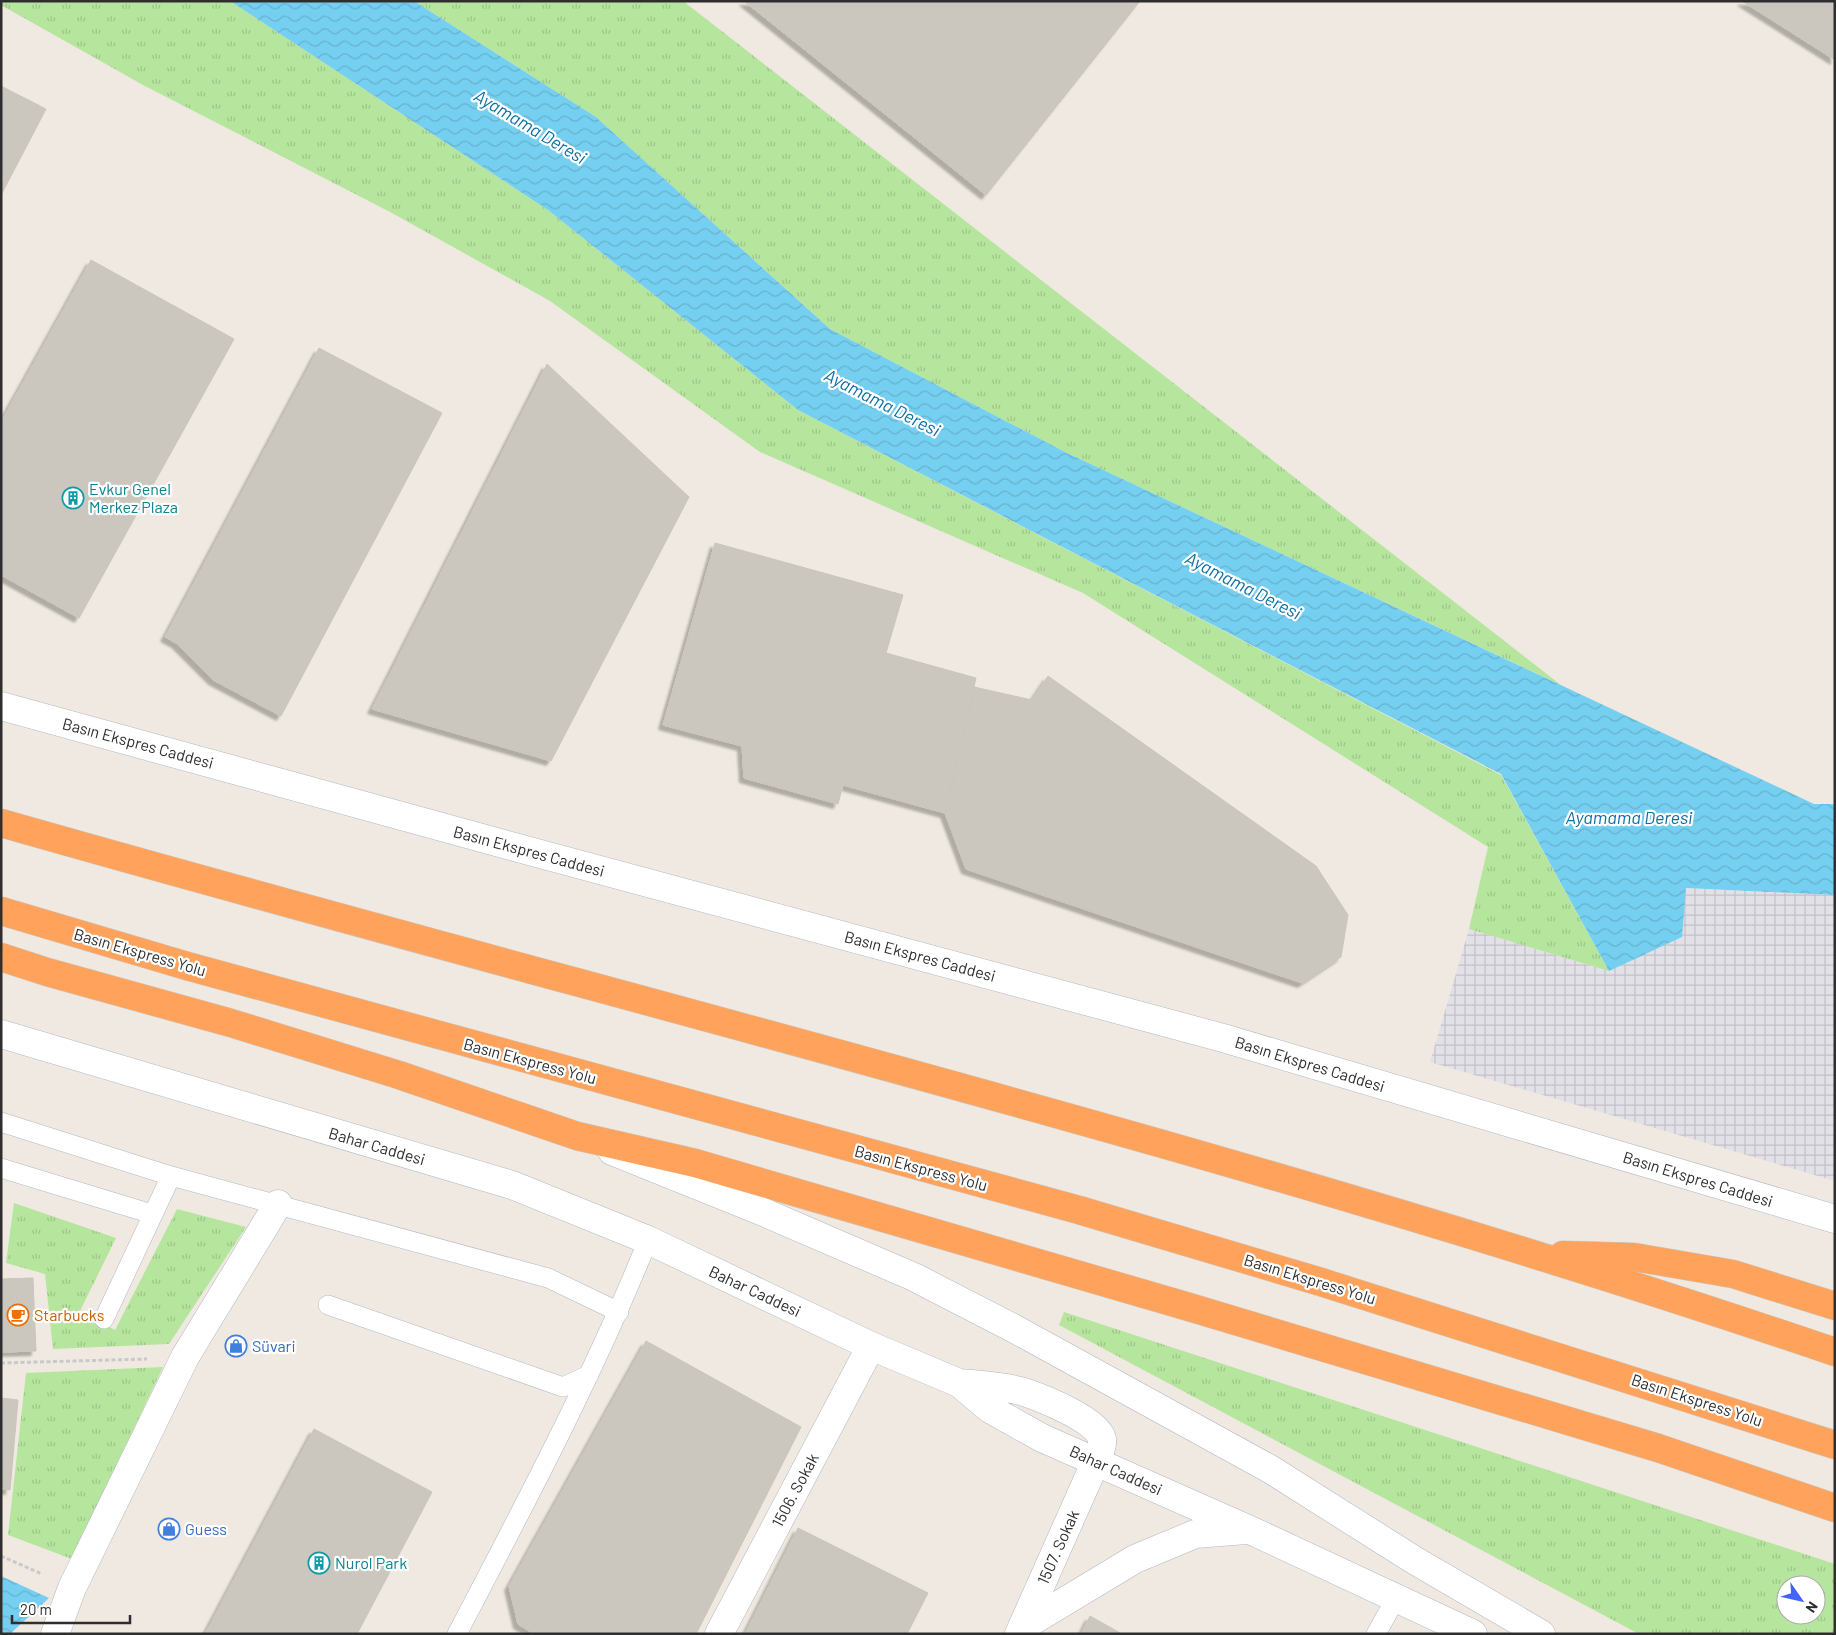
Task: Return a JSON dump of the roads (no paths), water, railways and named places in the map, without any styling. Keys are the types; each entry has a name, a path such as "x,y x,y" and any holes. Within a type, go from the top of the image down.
{"highway":[{"path":"1,823 1130,1134 1529,1254 1731,1317 1835,1352"},
{"name":"Basın Ekspress Yolu","path":"1,911 187,966 1079,1210 1320,1282 1835,1445"},
{"path":"1,957 296,1044 577,1136 695,1163 866,1211 1648,1446 1835,1508"},
{"path":"1529,1254 1643,1258 1733,1274 1835,1306"}],"main road":[{"name":"Basın Ekspres Caddesi","path":"1,706 510,846 1224,1038 1835,1219"},
{"name":"Bahar Caddesi","path":"1,1034 512,1185 648,1240 871,1346 959,1382 990,1409 1042,1438 1250,1530 1473,1634"},
{"path":"577,1136 914,1277 1013,1328 1270,1469 1414,1560 1541,1634"},
{"path":"55,1634 72,1588 185,1357 278,1204"},
{"name":"1506. Sokak","path":"719,1634 871,1346"},
{"name":"1507. Sokak","path":"1022,1630 1096,1461"},
{"path":"1022,1630 1134,1559 1195,1534 1250,1530"}],"lane":[{"path":"1,1122 171,1176 548,1278 619,1312"},
{"path":"1,1168 152,1214"},
{"path":"104,1319 171,1176"},
{"path":"457,1634 565,1427 619,1312 648,1240"},
{"path":"328,1305 562,1387 589,1375"},
{"path":"1376,1634 1396,1598"}],"water":[{"name":"Ayamama Deresi","path":"230,1 414,1 596,117 830,329 1065,452 1814,804 1835,804 1835,895 1686,888 1682,937 1609,971 1501,774 798,410 548,210"},
{"path":"1,1576 49,1598 10,1634 1,1634"}],"place":[{"name":"Evkur Genel Merkez Plaza","path":"73,498"},
{"name":"Starbucks","path":"18,1315"},
{"name":"Süvari","path":"236,1346"},
{"name":"Guess","path":"169,1529"},
{"name":"Nurol Park","path":"319,1563"}]}
